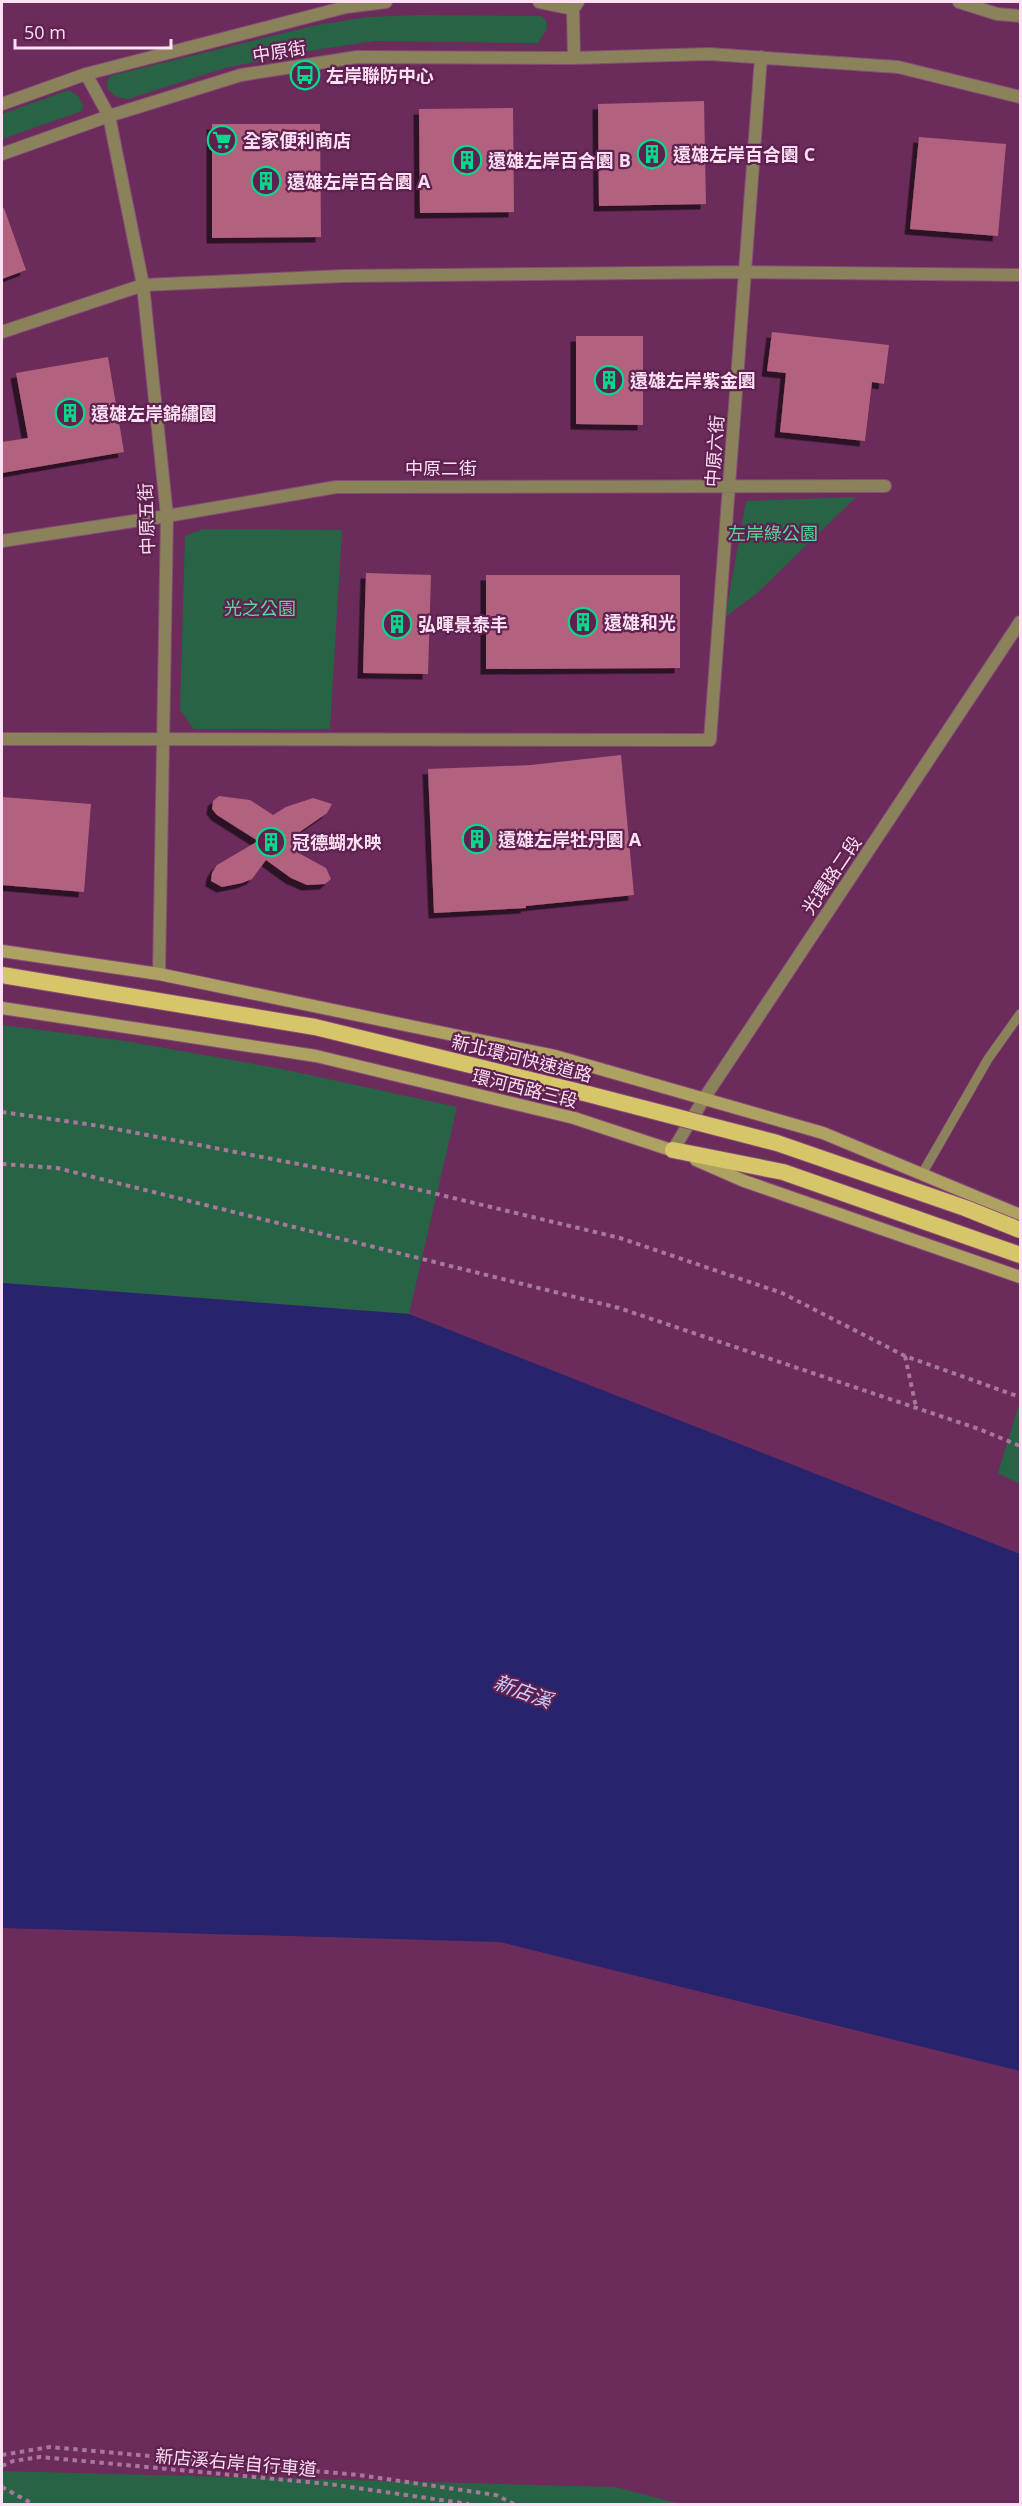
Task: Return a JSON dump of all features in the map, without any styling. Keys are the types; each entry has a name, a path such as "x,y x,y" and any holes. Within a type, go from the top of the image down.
{"highway":[{"name":"新北環河快速道路","path":"2,975 315,1027 565,1089 777,1143 965,1208 1020,1230"},
{"path":"673,1150 783,1172 1020,1255"}],"main road":[{"name":"環河西路三段","path":"2,951 159,974 555,1056 705,1097 823,1133 1020,1215"},
{"name":"環河西路三段","path":"2,1008 316,1056 574,1118 673,1150 744,1181 1020,1277"}],"street":[{"path":"2,104 86,74 346,7 386,2"},
{"path":"539,2 575,5 574,58"},
{"path":"958,2 997,14 1020,16"},
{"name":"中原街","path":"2,154 109,116 241,75 357,57 574,58 709,54 761,57 898,67 1020,97"},
{"name":"中原六街","path":"162,741 348,739 710,741 761,57"},
{"name":"中原五街","path":"86,74 109,116 143,285 167,516 159,974"},
{"path":"2,332 143,285 343,276 745,272 1020,275"},
{"name":"中原二街","path":"2,541 336,487 885,486"},
{"name":"光環路二段","path":"673,1150 705,1097 1020,622"},
{"path":"2,740 162,741"}],"lane":[{"path":"922,1174 988,1059 1020,1014"}],"path":[{"path":"2,1112 100,1126 366,1177 620,1238 782,1293 905,1356 1020,1397"},
{"path":"2,1164 57,1168 619,1308 916,1407 1020,1446"},
{"path":"905,1356 916,1407"},
{"path":"2,2455 50,2447 359,2475 496,2495 514,2505"},
{"name":"新店溪右岸自行車道","path":"2,2466 13,2461 40,2457 329,2484 469,2505"},
{"path":"2,2487 33,2505"}],"green space":[{"path":"540,16 546,20 547,29 538,43 374,41 297,53 225,68 128,99 117,97 108,90 107,81 110,76 317,25 368,17"},
{"path":"69,90 78,96 83,105 82,111 2,139 2,114"},
{"name":"左岸綠公園","path":"856,497 756,594 725,617 746,501"},
{"name":"光之公園","path":"203,529 342,530 330,729 194,729 180,710 185,536"},
{"path":"2,1025 125,1041 282,1069 457,1107 409,1314 2,1283"},
{"path":"1020,1401 1020,1484 998,1473"},
{"path":"2,2471 614,2487 681,2504 2,2504"}],"water":[{"name":"新店溪","path":"2,1283 409,1314 1020,1554 1020,2071 500,1942 2,1928"}],"building":[{"name":"遠雄左岸百合園 C","path":"704,101 706,204 599,206 598,104"},
{"name":"遠雄左岸百合園 B","path":"513,108 514,212 420,213 419,109"},
{"name":"遠雄左岸百合園 A","path":"212,124 320,124 321,237 212,238"},
{"path":"919,137 1006,144 998,236 910,229"},
{"path":"4,208 26,270 2,279 2,209"},
{"path":"772,332 889,345 884,384 872,382 865,441 780,432 786,373 767,371"},
{"name":"遠雄左岸紫金園","path":"576,336 643,336 643,425 576,424"},
{"name":"遠雄左岸錦繡園","path":"108,357 124,452 2,473 2,442 28,438 16,373"},
{"name":"弘暉景泰丰","path":"366,573 431,575 428,674 363,673"},
{"name":"遠雄和光","path":"486,575 680,575 680,668 486,669"},
{"path":"621,755 634,895 526,906 526,908 434,913 428,769 531,765"},
{"name":"冠德蝴水映","path":"219,796 250,800 273,815 286,807 313,798 332,804 327,813 301,831 293,850 326,868 331,879 325,884 307,885 291,878 266,860 252,879 242,883 222,887 211,881 212,873 217,865 258,841 217,815 212,809 213,801"},
{"path":"2,797 91,804 84,892 2,885"}],"place":[{"name":"左岸聯防中心","path":"305,75"},
{"name":"全家便利商店","path":"222,140"},
{"name":"遠雄左岸百合園 C","path":"652,154"},
{"name":"遠雄左岸百合園 B","path":"467,160"},
{"name":"遠雄左岸百合園 A","path":"266,181"},
{"name":"遠雄左岸紫金園","path":"609,380"},
{"name":"遠雄左岸錦繡園","path":"70,413"},
{"name":"遠雄和光","path":"583,622"},
{"name":"弘暉景泰丰","path":"397,624"},
{"name":"遠雄左岸牡丹園 A","path":"477,839"},
{"name":"冠德蝴水映","path":"271,842"}]}
